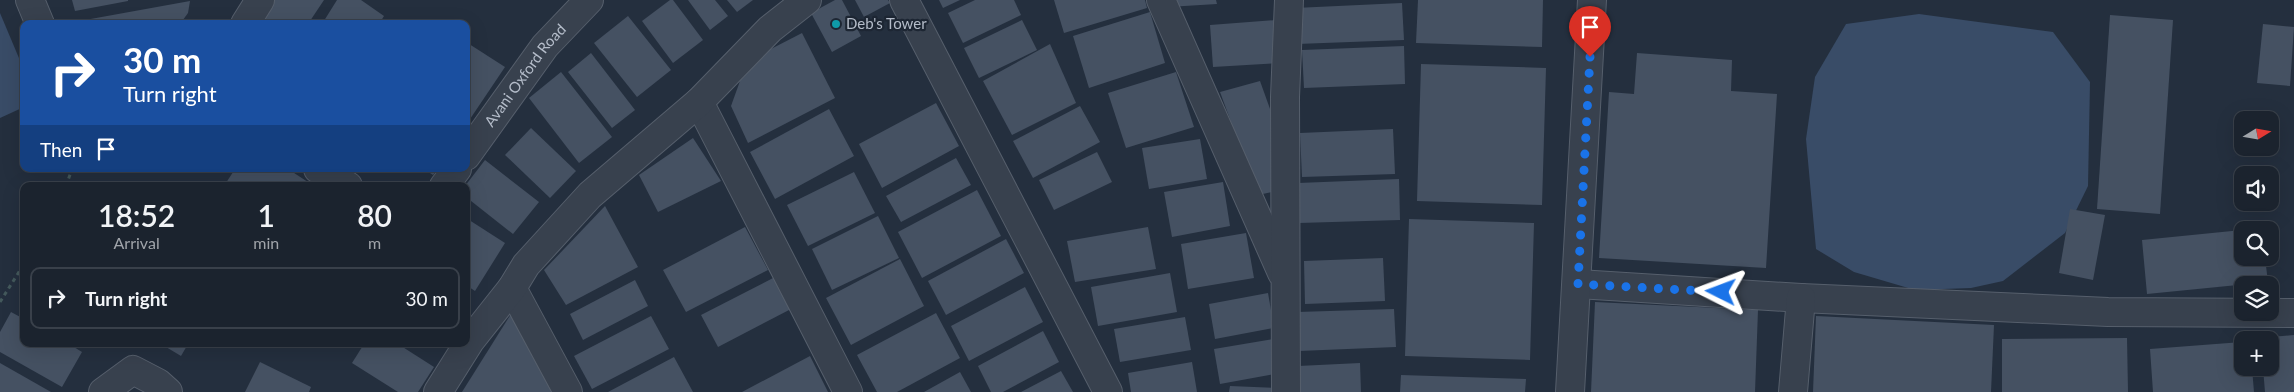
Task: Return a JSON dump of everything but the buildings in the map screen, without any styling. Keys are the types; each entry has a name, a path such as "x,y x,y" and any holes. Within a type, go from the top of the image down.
{"street":[{"path":"30,0 38,20"},
{"path":"248,20 260,0"},
{"name":"Avani Oxford Road","path":"470,150 545,46 589,0"},
{"path":"470,341 512,288 526,265 590,195 699,102 770,29 807,0"},
{"path":"904,0 1108,392"},
{"path":"1161,0 1287,283"},
{"path":"1286,392 1287,283 1284,97 1289,0"},
{"path":"1570,392 1578,284 1592,0"},
{"path":"699,102 848,392"},
{"path":"323,172 341,182"},
{"path":"447,182 455,172"},
{"path":"1578,284 1801,298 2108,312 2294,314"},
{"path":"512,288 568,392"},
{"path":"1793,392 1801,298"},
{"path":"438,392 466,347"},
{"path":"103,392 132,370 158,383 168,392"}],"path":[{"path":"0,302 20,270"}],"water":[{"path":"0,13 20,60 20,109 0,118"},
{"path":"1919,14 2053,32 2090,82 2088,186 2065,233 2003,281 1971,288 1915,290 1854,272 1816,249 1806,139 1815,77 1846,24"}],"place":[{"name":"Deb's Tower","path":"836,24"}],"route":[{"path":"1590,57 1578,284 1721,292"}]}
